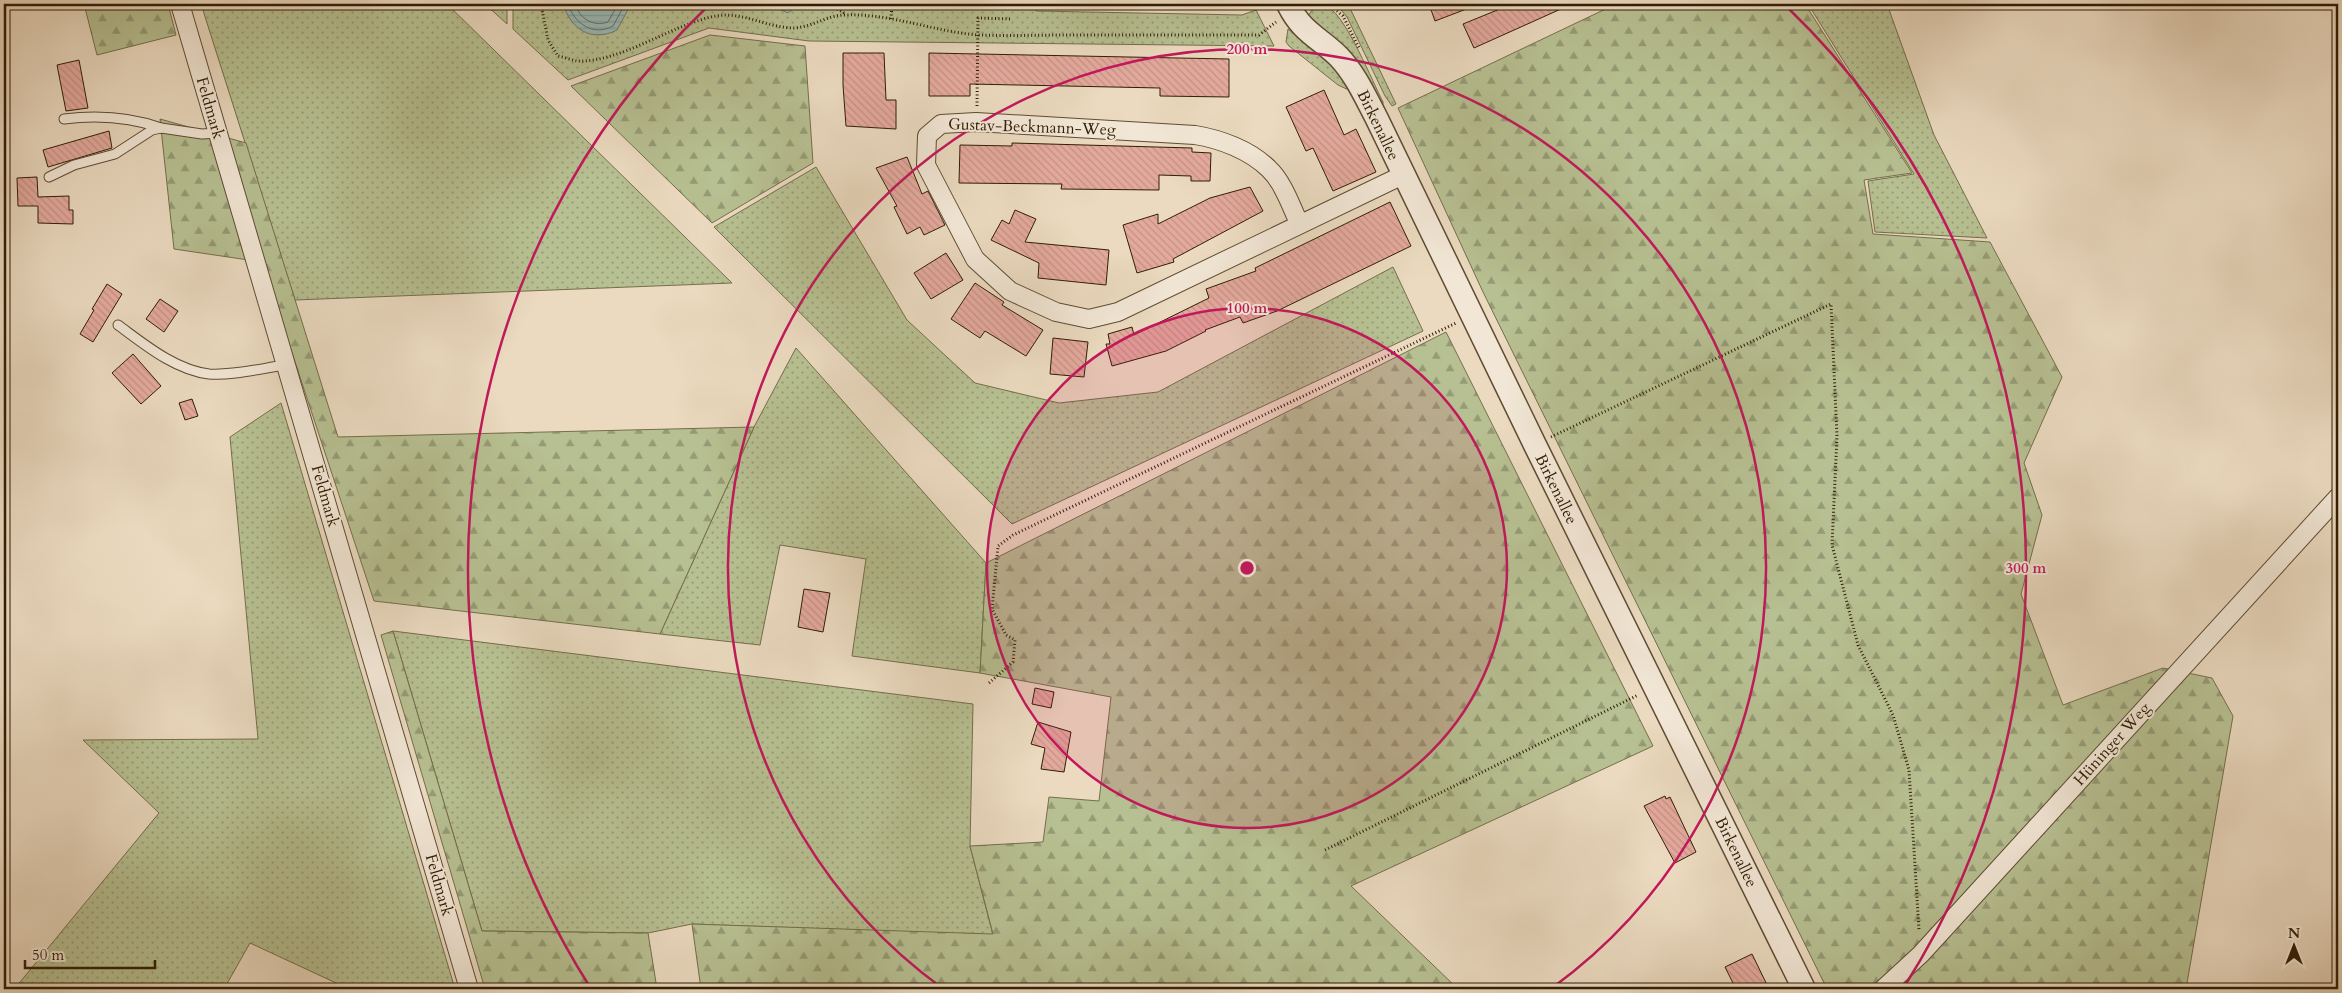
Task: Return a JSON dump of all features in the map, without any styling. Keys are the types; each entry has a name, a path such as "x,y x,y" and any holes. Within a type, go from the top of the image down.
{"street":[{"name":"Feldmark","path":"180,4 469,989"},
{"name":"Birkenallee","path":"1291,9 1312,36 1338,56 1353,74 1376,117 1402,175 1804,989"},
{"name":"Gustav-Beckmann-Weg","path":"1299,223 1281,186 1269,169 1250,155 1214,138 1195,135 976,122 941,124 927,136 926,165 975,259 1010,290 1056,312 1089,319 1118,312 1299,223 1402,175"},
{"name":"Hüninger Weg","path":"1883,989 1921,954 2338,497"}],"lane":[{"path":"64,119 92,116 147,123 161,128 202,134 218,133"},
{"path":"49,177 74,165 115,154 152,130 161,128"},
{"path":"118,326 157,352 195,371 211,374 286,365"}],"path":[{"path":"542,4 548,40 558,56 576,61 600,57 632,48 666,32 718,16 734,16 795,28 811,25 832,16 847,15 891,19 978,35 1259,35 1291,9"},
{"path":"828,4 847,15"},
{"path":"891,19 892,4"},
{"path":"976,122 978,18 1011,19"},
{"path":"1535,445 1831,304 1838,436 1832,545 1858,646 1893,714 1909,770 1921,954"},
{"path":"989,683 1013,662 1015,640 1006,635 992,609 998,546 1014,535 1472,315"},
{"path":"1326,850 1654,686"}],"green space":[{"path":"84,4 168,4 176,35 97,55"},
{"path":"201,4 447,4 732,283 295,300"},
{"path":"485,4 507,4 507,24"},
{"path":"513,4 1035,4 1036,11 1242,15 1256,10 1274,46 809,41 709,28 568,80 513,29"},
{"path":"1336,4 1348,4 1396,104 1392,106 1385,96 1347,17"},
{"path":"1616,4 1805,4 1912,173 1864,180 1873,234 1990,242 2062,377 2024,463 2042,515 2021,594 2063,705 2163,668 2212,678 2233,716 2186,989 1827,989 1483,292 1398,108"},
{"path":"1808,4 1887,4 1934,135 1987,238 1875,232 1868,181 1914,174"},
{"path":"1328,7 1343,23 1351,36 1383,102 1383,106 1308,16 1312,10"},
{"path":"1288,29 1334,67 1353,92 1338,85 1289,46 1286,42"},
{"path":"710,35 805,46 813,163 712,223 571,86"},
{"path":"160,119 246,143 338,437 754,427 660,634 374,601 262,262 174,249"},
{"path":"816,167 907,320 975,383 1059,403 1158,392 1393,267 1423,331 1012,524 714,227"},
{"path":"1446,332 1653,746 1351,886 1458,989 701,989 692,924 993,934 970,846 1043,842 1049,797 1099,801 1111,697 980,673 986,563"},
{"path":"796,348 986,563 980,673 852,656 866,559 780,545 760,645 660,634 754,427"},
{"path":"281,403 455,989 349,989 250,943 224,989 20,989 16,987 159,813 83,740 258,739 230,437"},
{"path":"393,631 973,704 970,846 993,935 692,924 648,933 482,931"},
{"path":"393,631 482,931 648,933 657,989 485,989 381,635"}],"water":[{"path":"563,4 631,4 617,30 599,35 591,34 577,27"},
{"path":"768,4 784,4 792,10 788,13"}],"building":[{"path":"1429,4 1476,4 1477,5 1435,21"},
{"path":"1512,4 1572,4 1474,48 1463,24"},
{"path":"843,53 884,53 886,100 896,100 896,129 846,126"},
{"path":"929,53 1229,59 1229,97 1160,96 1160,88 970,84 970,96 929,96"},
{"path":"79,60 88,108 66,111 57,65"},
{"path":"1324,90 1344,135 1356,129 1376,172 1333,191 1313,148 1306,151 1286,107"},
{"path":"109,131 112,148 48,167 43,150"},
{"path":"1012,143 1192,148 1192,152 1211,153 1210,181 1191,181 1191,176 1159,175 1159,190 1061,189 1062,184 959,183 960,145 1012,146"},
{"path":"907,157 922,194 928,191 945,225 924,235 920,227 907,234 894,207 897,206 876,168"},
{"path":"37,177 38,197 69,196 69,210 73,210 73,224 38,223 38,206 18,206 17,178"},
{"path":"1250,187 1263,211 1173,259 1174,262 1137,273 1123,225 1158,214 1158,224 1210,198"},
{"path":"1390,202 1411,246 1277,311 1243,323 1240,317 1205,330 1166,351 1112,366 1106,344 1110,344 1108,334 1132,327 1134,335 1209,298 1206,289 1256,271 1255,268"},
{"path":"1015,210 1036,219 1025,242 1109,250 1106,285 1038,278 1039,263 991,240 1002,220 1009,224"},
{"path":"946,253 963,280 931,299 914,273"},
{"path":"975,283 1004,302 1002,305 1043,330 1026,356 985,331 980,338 951,319"},
{"path":"107,284 122,294 93,342 80,334"},
{"path":"160,299 178,311 164,332 146,319"},
{"path":"1053,338 1088,342 1084,377 1050,374"},
{"path":"133,354 161,386 141,404 112,373"},
{"path":"192,399 198,416 185,420 179,403"},
{"path":"804,589 830,593 823,632 798,627"},
{"path":"1035,688 1054,692 1051,708 1032,704"},
{"path":"1038,722 1071,732 1064,772 1041,769 1045,748 1031,744"},
{"path":"1665,796 1666,799 1670,797 1696,852 1675,863 1644,806"},
{"path":"1752,954 1769,989 1736,989 1725,967"}]}
